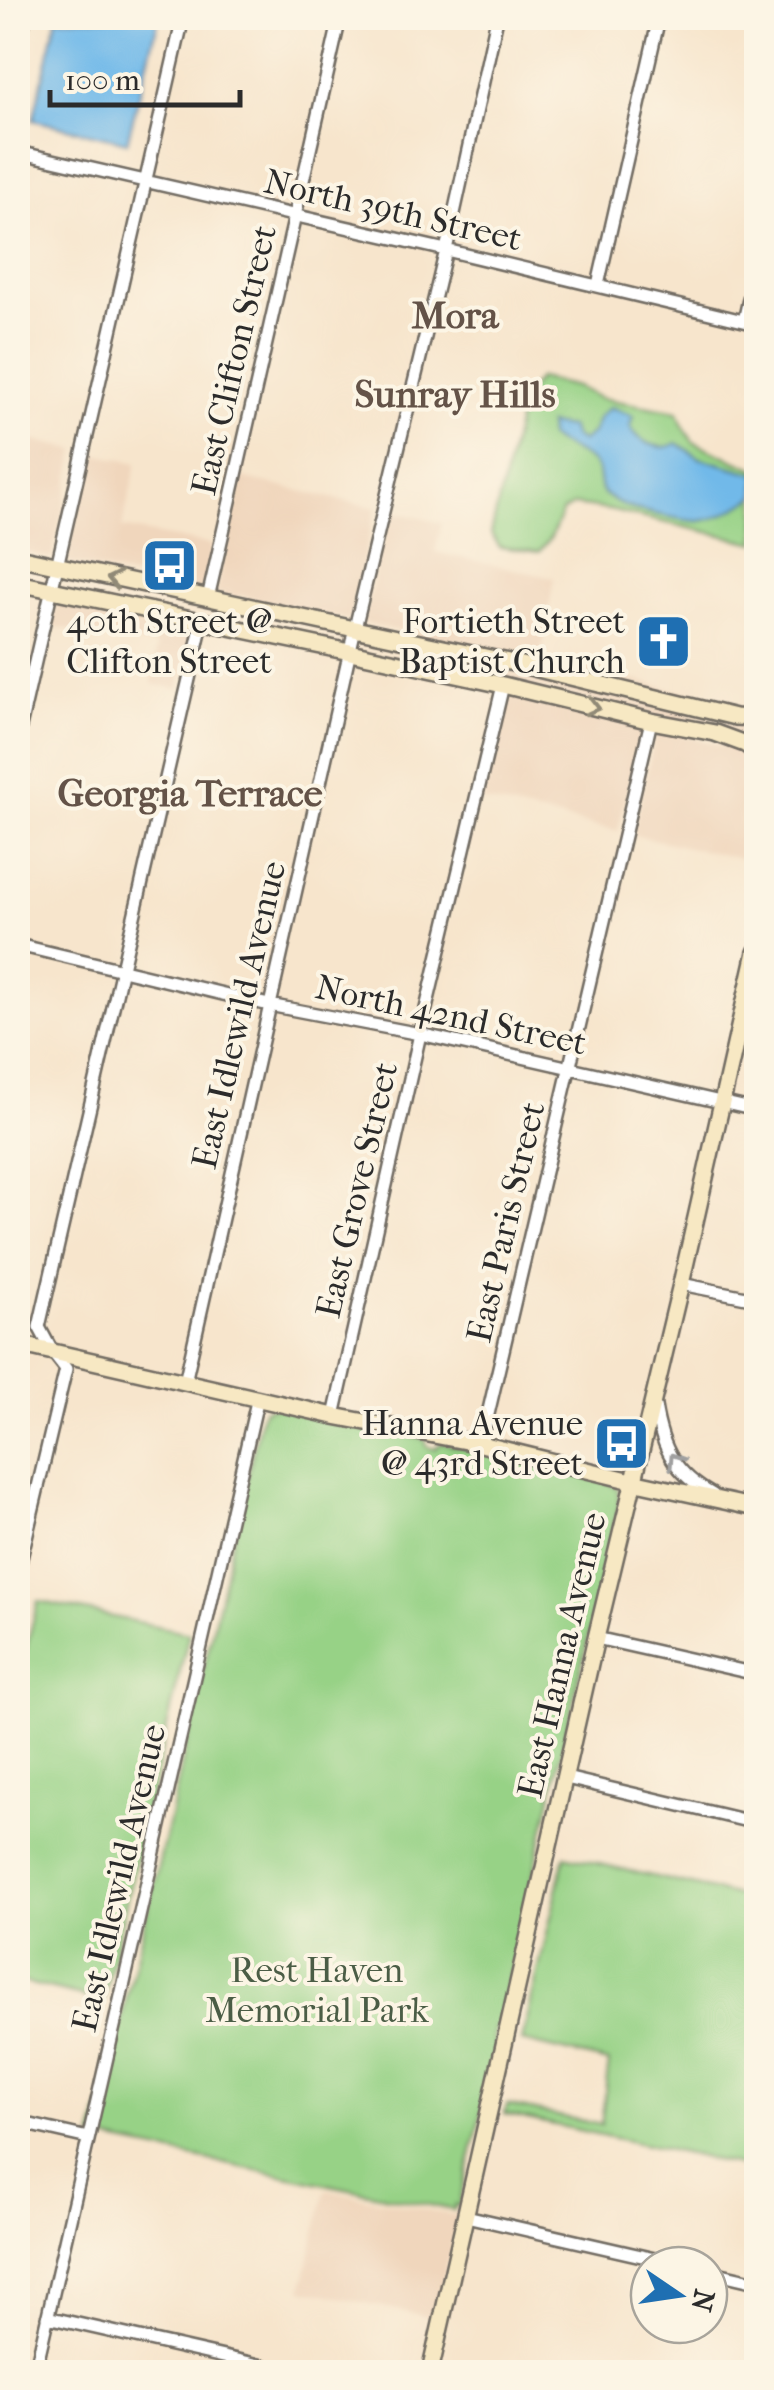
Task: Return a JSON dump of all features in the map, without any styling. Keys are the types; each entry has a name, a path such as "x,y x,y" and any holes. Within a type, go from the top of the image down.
{"street":[{"path":"18,50 25,18"},
{"path":"18,736 184,18"},
{"name":"East Clifton Street","path":"208,598 340,18"},
{"name":"East Idlewild Avenue","path":"185,1382 496,18"},
{"path":"598,286 659,18"},
{"name":"North 39th Street","path":"18,152 750,322"},
{"path":"750,322 756,268"},
{"path":"18,557 510,662 734,717 756,718"},
{"path":"18,582 729,736 756,752"},
{"path":"18,1571 66,1370 39,1327 202,622"},
{"name":"East Grove Street","path":"334,1416 503,685"},
{"name":"East Paris Street","path":"481,1444 652,721"},
{"name":"North 42nd Street","path":"18,945 269,1006 420,1034 756,1110"},
{"name":"East Hanna Avenue","path":"430,2372 756,952"},
{"path":"681,1284 756,1298"},
{"path":"18,1344 756,1508"},
{"name":"East Idlewild Avenue","path":"34,2372 258,1396"},
{"path":"653,1397 658,1427 678,1469 698,1486 726,1501"},
{"path":"596,1638 756,1674"},
{"path":"566,1778 756,1823"},
{"path":"18,2122 88,2138"},
{"path":"466,2216 629,2253"},
{"path":"729,2276 756,2282"},
{"path":"48,2316 290,2372"}],"shaded area":[{"path":"18,437 76,450 52,559 18,550"},
{"path":"91,453 137,463 122,528 212,545 202,591 66,562"},
{"path":"242,478 376,508 349,620 216,593"},
{"path":"390,511 442,523 435,552 554,578 541,657 756,710 756,714 363,623"},
{"path":"57,599 193,627 179,689 152,684 157,646 51,627"},
{"path":"496,666 756,728 755,741 496,677"},
{"path":"509,693 643,726 618,831 483,801"},
{"path":"657,729 754,754 756,862 633,835"},
{"path":"326,2190 459,2213 434,2318 302,2289"}],"green space":[{"path":"539,378 600,398 678,412 693,442 756,469 756,543 575,505 563,511 539,552 500,547 491,534 523,397"},
{"name":"Rest Haven Memorial Park","path":"276,1407 425,1439 427,1447 435,1449 441,1443 538,1466 541,1472 549,1474 554,1470 608,1482 618,1489 619,1504 495,2028 493,2038 497,2047 459,2206 455,2205 454,2210 93,2137 261,1416 265,1409"},
{"name":"Rest Haven Memorial Park","path":"38,1601 189,1633 103,2001 18,1981 18,1680"},
{"name":"Rest Haven Memorial Park","path":"565,1856 756,1900 756,2169 505,2114 507,2105 601,2125 609,2062 522,2041"}],"water":[{"path":"57,18 159,18 127,142 33,120"},
{"path":"610,407 633,416 630,426 650,444 664,447 677,443 700,458 756,474 756,496 722,515 700,521 639,510 611,499 602,491 595,465 549,437 548,425 570,427 574,437 582,441 593,433 598,418"}],"place":[{"name":"40th Street @ Clifton Street","path":"169,565"},
{"name":"Fortieth Street Baptist Church","path":"664,641"},
{"name":"Hanna Avenue @ 43rd Street","path":"622,1443"}],"district":[{"name":"Mora","path":"455,315"},
{"name":"Sunray Hills","path":"455,394"},
{"name":"Georgia Terrace","path":"190,793"}]}
